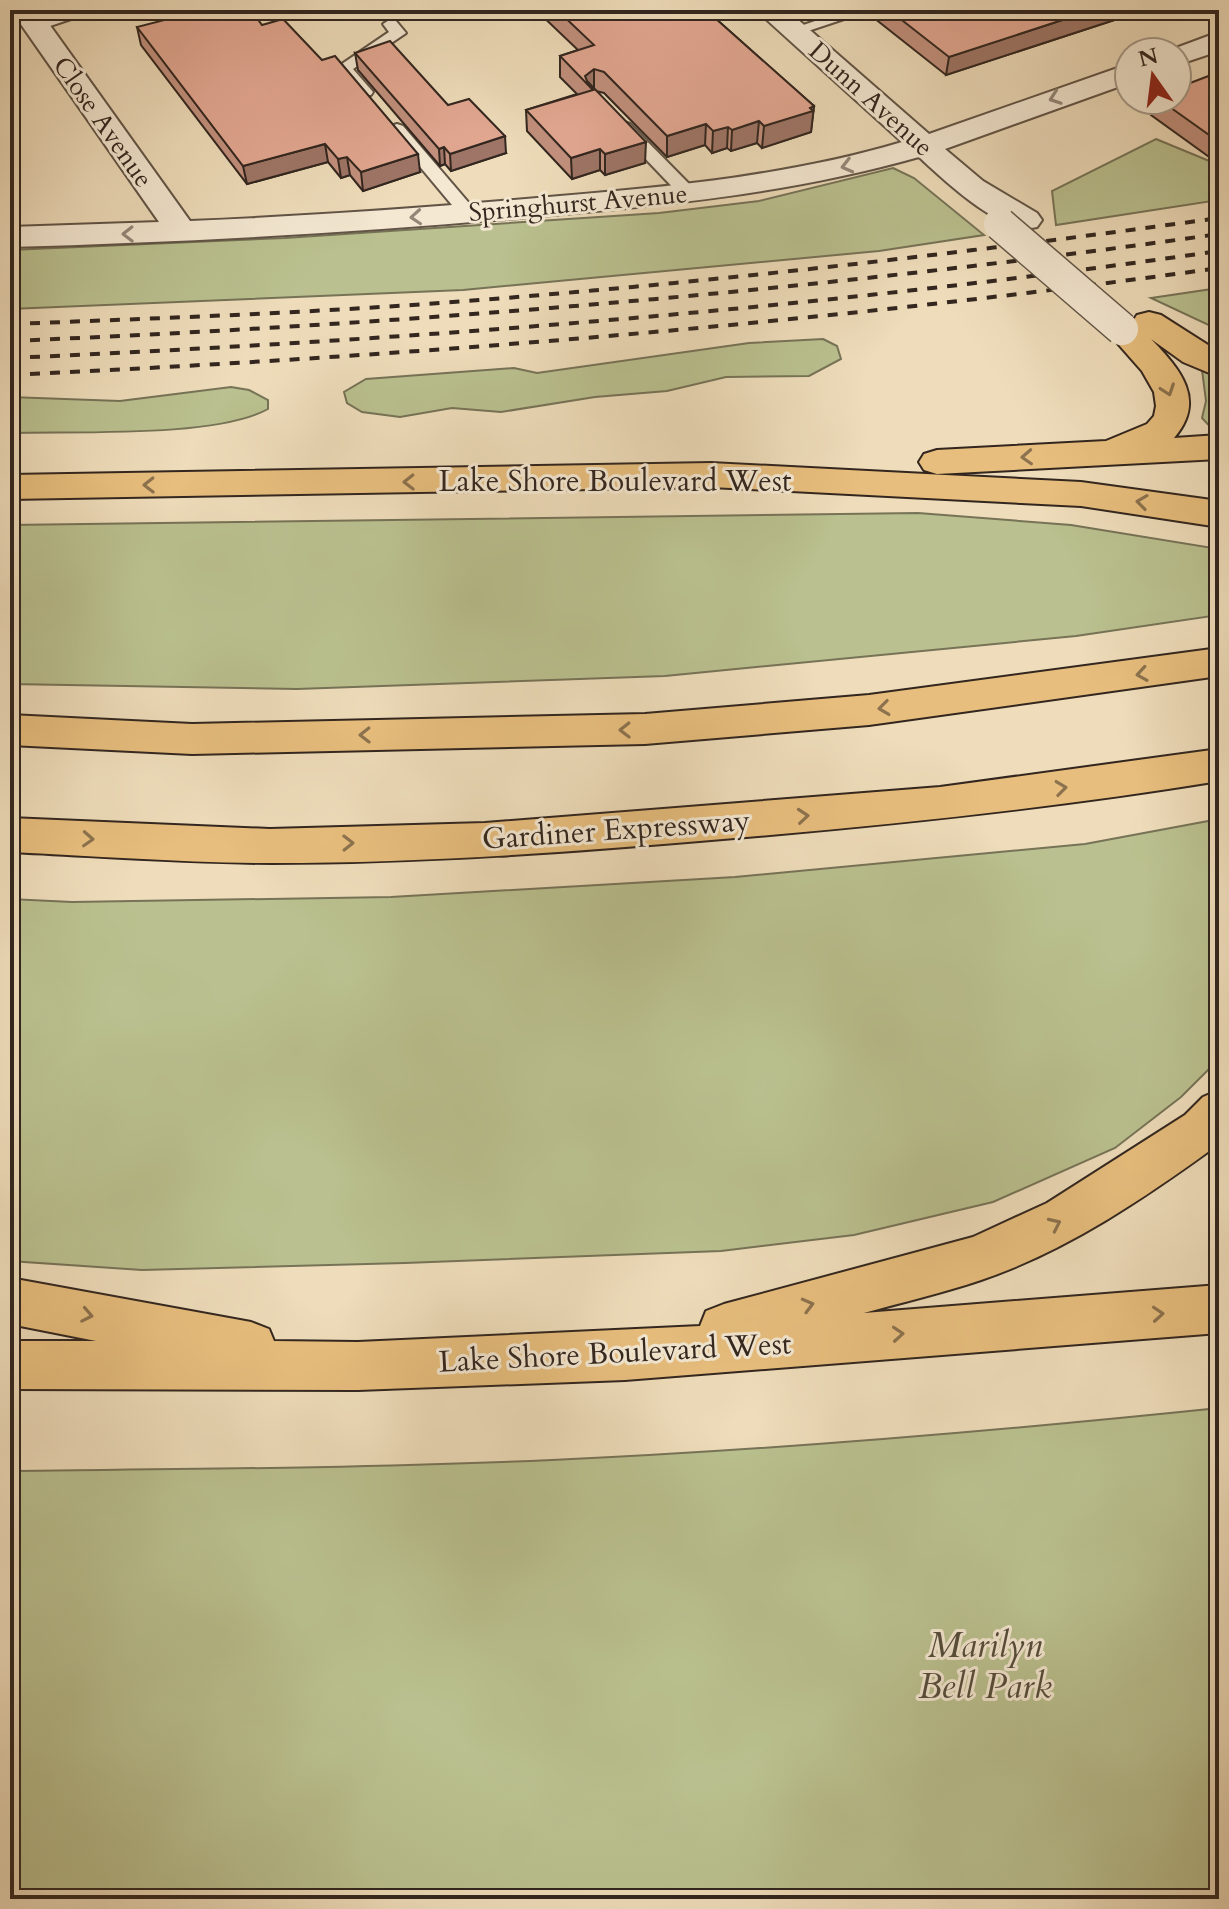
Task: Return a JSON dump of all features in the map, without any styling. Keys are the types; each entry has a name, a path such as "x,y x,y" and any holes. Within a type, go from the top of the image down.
{"highway":[{"path":"1136,326 1219,366"},
{"path":"1105,453 1160,432 1171,419 1174,407 1171,391 1136,326"},
{"path":"711,475 1219,447"},
{"name":"Lake Shore Boulevard West","path":"10,487 711,475 1081,494 1219,514"},
{"path":"10,730 192,739 645,729 869,710 1219,662"},
{"name":"Gardiner Expressway","path":"10,835 199,845 436,842 895,809 1148,778 1219,765"},
{"path":"625,1356 980,1258 1064,1219 1130,1179 1202,1130 1219,1111"},
{"path":"10,1301 358,1366"},
{"name":"Lake Shore Boulevard West","path":"10,1365 358,1366 625,1356 1219,1309"}],"street":[{"name":"Dunn Avenue","path":"770,10 972,188 1136,326"},
{"name":"Close Avenue","path":"30,18 182,232"},
{"path":"1193,50 1219,41"},
{"name":"Springhurst Avenue","path":"10,237 182,232 468,213 689,194 838,168 922,144 1113,78"}],"lane":[{"path":"30,18 90,10"},
{"path":"794,31 863,10"},
{"path":"391,24 398,33 344,68 468,213"},
{"path":"616,118 689,194"}],"green space":[{"path":"1156,139 1219,165 1219,200 1056,225 1052,191"},
{"path":"893,168 914,178 984,235 879,251 463,290 10,309 10,250 285,238 659,213 759,201"},
{"path":"1219,288 1219,335 1211,326 1151,298"},
{"path":"823,339 837,346 841,359 809,376 726,377 667,391 595,397 501,412 452,408 400,417 362,412 347,403 344,392 366,379 514,368 537,373 749,343"},
{"path":"1202,370 1219,378 1219,432 1215,432 1202,418 1206,401"},
{"path":"231,387 249,390 268,400 268,409 215,425 180,429 10,433 10,397 120,401"},
{"path":"918,513 1071,525 1219,549 1219,615 1076,636 665,676 297,689 10,684 10,525"},
{"path":"1219,819 1219,1059 1181,1097 1115,1148 993,1202 854,1235 721,1251 142,1270 10,1261 10,899 72,902 391,897 735,877 1085,844"},
{"name":"Marilyn Bell Park","path":"1219,1408 1219,1899 10,1899 10,1471 484,1463 636,1456 886,1439"}],"building":[{"path":"203,10 251,10 262,25 283,19 322,60 335,56 418,154 361,172 347,157 338,159 325,144 243,166 137,27"},
{"path":"557,10 706,10 814,106 810,108 813,111 764,126 759,121 732,130 728,127 713,131 706,124 667,136 604,72 594,69 585,76 587,81 646,142 605,154 600,149 571,158 526,110 593,90 560,56 594,45"},
{"path":"889,10 1093,10 949,57"},
{"path":"390,41 448,105 469,99 505,136 450,154 444,147 439,149 355,53"},
{"path":"1219,72 1219,142 1182,116 1193,116 1193,82"}],"railway":[{"path":"10,324 362,308 614,289 917,257 1219,218"},
{"path":"10,341 313,325 616,302 917,272 1219,234"},
{"path":"10,358 313,342 616,320 918,290 1219,251"},
{"path":"10,375 465,348 616,335 917,306 1219,268"}]}
